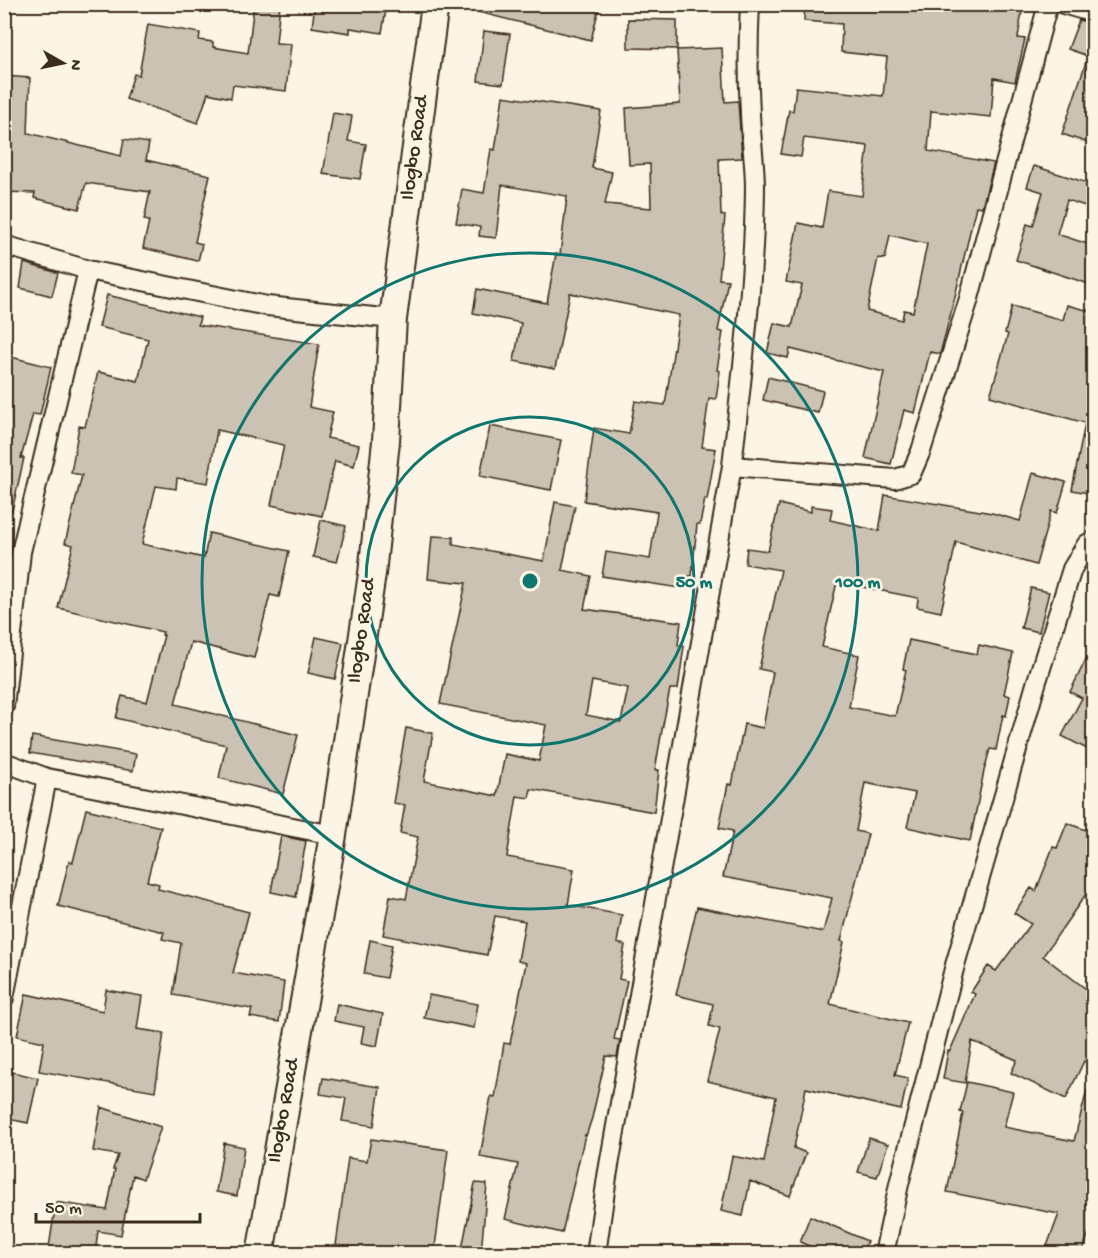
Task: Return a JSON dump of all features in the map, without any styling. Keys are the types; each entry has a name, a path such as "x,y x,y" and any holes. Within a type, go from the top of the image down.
{"main road":[{"name":"Ilogbo Road","path":"260,1254 333,835 372,574 386,441 393,319 435,4"}],"street":[{"path":"596,1254 609,1166 732,466 753,257 755,185 750,113 748,37 750,4"},
{"path":"732,466 895,479 911,474 921,452 968,302 1048,4"},
{"path":"1063,4 1094,13"},
{"path":"4,245 88,270 267,306 393,319"},
{"path":"4,706 21,552 88,270"},
{"path":"884,1254 899,1184 955,965 1036,684 1072,569 1088,543 1094,540"},
{"path":"4,762 47,778 333,835"},
{"path":"4,998 47,778"}],"building":[{"path":"254,4 280,4 276,43 291,44 286,91 233,85 231,98 208,93 198,123 126,99 134,74 139,75 148,24 200,33 199,40 213,42 213,47 248,53"},
{"path":"315,4 387,4 382,33 350,28 350,33 312,27"},
{"path":"475,4 600,4 591,40 474,11"},
{"path":"805,4 1023,4 1018,38 1025,39 1015,82 994,78 991,117 931,111 928,151 994,163 982,207 976,206 940,354 930,352 915,413 904,410 891,464 865,458 884,372 790,349 788,358 767,353 774,323 792,327 802,285 786,282 798,223 822,228 828,191 862,196 868,146 804,138 801,157 781,154 789,110 793,111 796,87 883,96 887,57 841,52 842,24 804,21","holes":["890,235 927,244 913,312 904,310 902,320 867,311 878,258 885,259"]},
{"path":"628,19 677,20 677,49 628,48"},
{"path":"1079,20 1094,24 1094,145 1062,134 1088,56 1068,49"},
{"path":"484,31 510,34 503,84 478,81"},
{"path":"722,48 725,102 738,101 742,158 719,159 721,215 725,216 719,279 728,280 718,331 723,332 717,370 720,371 716,399 709,398 702,447 716,449 707,500 705,499 700,524 697,524 692,576 688,576 686,589 602,576 606,552 650,559 657,512 584,501 594,428 629,434 635,401 665,405 679,315 570,293 555,369 514,361 521,323 473,313 477,289 547,303 556,254 560,255 567,196 502,185 496,238 479,236 480,227 456,223 462,189 484,193 491,149 495,150 503,96 601,111 592,168 612,172 605,204 651,208 650,164 629,165 626,108 680,104 677,50"},
{"path":"4,76 30,78 28,133 121,156 124,139 149,143 146,160 210,175 195,242 202,244 198,261 143,248 149,221 144,220 150,192 86,183 79,209 34,198 35,193 4,192"},
{"path":"333,113 352,116 348,141 366,144 360,179 323,174"},
{"path":"1034,166 1094,185 1094,209 1067,200 1057,234 1094,246 1094,270 1089,284 1016,260 1027,224 1033,226 1043,192 1027,187"},
{"path":"24,263 58,273 52,296 20,288"},
{"path":"107,295 200,317 198,325 319,344 309,407 333,412 327,438 359,445 354,466 335,461 322,516 271,505 284,445 217,430 208,483 177,478 176,489 156,486 142,544 204,558 209,533 289,551 279,597 270,595 254,658 191,642 175,704 298,735 283,794 219,778 226,745 116,718 122,696 147,702 163,632 58,608 73,545 65,543 82,475 71,473 79,426 85,427 98,372 138,381 148,339 99,327"},
{"path":"1067,305 1094,312 1094,494 1072,490 1085,423 990,396 1008,334 1005,333 1012,306 1063,320"},
{"path":"7,356 51,367 40,415 33,414 21,458 24,458 12,511 4,510 4,366"},
{"path":"768,377 823,391 818,413 763,400"},
{"path":"490,426 561,440 551,490 480,476"},
{"path":"1033,473 1066,482 1057,513 1051,511 1036,565 956,542 941,612 917,607 918,598 837,582 822,647 859,655 849,707 895,716 906,670 903,669 909,640 977,654 979,645 1013,653 1004,694 1010,696 1006,716 1003,715 996,750 990,749 970,841 907,827 915,793 865,783 856,831 868,834 841,941 844,942 830,1004 908,1023 895,1075 908,1078 901,1110 806,1088 794,1148 806,1153 790,1196 750,1181 743,1216 721,1211 732,1156 764,1162 776,1097 707,1081 720,1029 709,1026 713,1004 676,995 697,907 823,932 832,898 723,877 733,831 719,828 728,784 732,785 744,724 763,728 773,672 759,669 781,570 745,564 747,548 768,551 779,504 811,512 811,506 832,509 830,520 879,531 885,495 992,513 1020,521"},
{"path":"555,502 575,506 562,570 591,576 584,609 681,622 678,645 684,646 678,689 670,689 662,730 655,770 659,770 654,812 531,789 529,798 517,796 507,857 574,869 568,905 622,915 617,943 625,945 619,979 627,981 614,1039 620,1040 617,1057 606,1056 562,1233 505,1219 518,1164 480,1157 491,1096 495,1097 504,1043 510,1044 526,963 518,961 525,921 495,916 487,955 383,935 390,896 406,899 418,837 400,833 405,805 393,803 406,728 433,733 424,781 497,796 505,754 539,761 546,725 440,704 466,583 428,579 432,536 453,537 453,544 544,561","holes":["592,681 628,688 621,722 586,715"]},
{"path":"321,520 346,526 337,562 313,557"},
{"path":"1031,588 1049,592 1039,632 1021,628"},
{"path":"316,637 343,643 335,679 308,673"},
{"path":"1094,643 1094,737 1087,749 1062,736 1082,698 1070,692"},
{"path":"32,736 136,754 133,771 30,753"},
{"path":"86,809 161,827 147,881 159,884 158,889 249,912 233,973 284,982 279,1022 250,1017 252,1009 173,995 181,943 162,939 164,932 58,906 69,861 73,862"},
{"path":"1067,823 1094,833 1094,897 1086,894 1043,956 1094,995 1094,1065 1084,1061 1066,1099 1011,1073 1017,1060 972,1041 965,1083 943,1079 948,1051 950,1051 975,994 971,992 988,966 996,971 1031,924 1014,913 1031,888 1036,891 1053,847 1057,848"},
{"path":"281,836 306,841 296,897 271,892"},
{"path":"370,940 392,945 386,978 364,974"},
{"path":"106,990 142,996 137,1029 164,1033 155,1091 39,1071 44,1042 17,1036 26,994 103,1011"},
{"path":"429,995 478,1004 474,1028 424,1018"},
{"path":"337,1004 383,1014 377,1046 361,1043 364,1027 334,1021"},
{"path":"4,1070 38,1078 28,1123 4,1118"},
{"path":"323,1078 380,1087 374,1126 342,1121 346,1098 320,1094"},
{"path":"967,1082 1013,1092 1004,1127 1074,1141 1087,1090 1094,1091 1094,1220 1081,1254 1044,1254 1059,1214 947,1192"},
{"path":"101,1107 161,1127 143,1179 133,1175 121,1235 98,1231 95,1254 48,1254 56,1202 107,1210 115,1169 113,1169 118,1155 93,1151"},
{"path":"869,1138 888,1144 877,1177 858,1172"},
{"path":"371,1139 448,1150 434,1254 393,1254 336,1245 348,1158 367,1161"},
{"path":"224,1143 244,1147 237,1196 216,1192"},
{"path":"475,1183 487,1184 481,1254 461,1254"},
{"path":"810,1216 867,1241 862,1254 827,1254 800,1242"}]}
